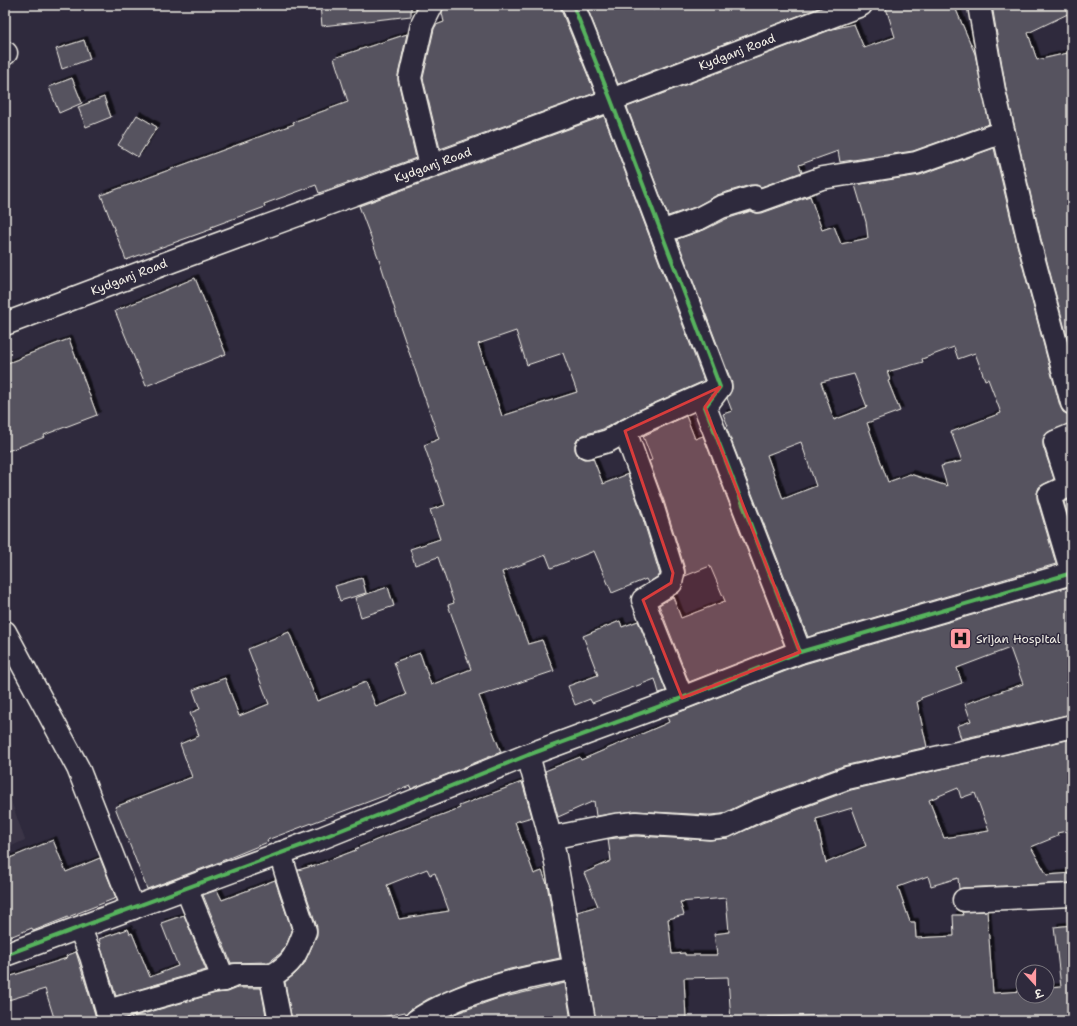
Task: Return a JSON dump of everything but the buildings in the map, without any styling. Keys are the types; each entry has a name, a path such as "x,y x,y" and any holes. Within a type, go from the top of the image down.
{"street":[{"path":"432,5 422,26 410,78 432,166"},
{"name":"Kydganj Road","path":"5,324 179,258 611,100 861,5"},
{"path":"979,5 994,91 1003,132 1029,242 1072,403"},
{"path":"581,7 611,100 720,388"},
{"path":"661,232 700,218 721,206 754,197 758,201 822,178 916,163 1003,132"},
{"path":"588,447 608,441 642,422 720,388"},
{"path":"720,388 705,407 800,652"},
{"path":"625,431 652,505 673,573 671,583 643,600 682,698"},
{"path":"5,955 319,839 528,755 682,698 800,652 1072,573 1049,495 1069,486 1055,442 1072,435"},
{"path":"5,632 78,768 134,908"},
{"path":"550,838 622,824 658,824 710,828 726,826 757,811 847,778 1072,726"},
{"path":"528,755 550,838 584,1021"},
{"path":"80,928 91,956 109,1016 214,981 224,980 235,975 273,975 285,967 295,956 305,931 280,853"},
{"path":"186,888 224,980"},
{"path":"964,900 1072,895"},
{"path":"416,1021 426,1014 470,995 524,978 575,968"},
{"path":"273,975 272,981 280,1021"}],"highlighted area":[{"path":"720,387 705,407 800,652 682,698 643,600 671,583 673,573 625,431"}],"shaded area":[{"path":"5,784 25,840 5,849"}],"cycle path":[{"path":"573,5 611,100 720,387 705,407 800,652"},
{"path":"5,955 319,839 528,755 682,698 800,652 1072,573"}],"place":[{"name":"Srijan Hospital","path":"961,639"}]}
